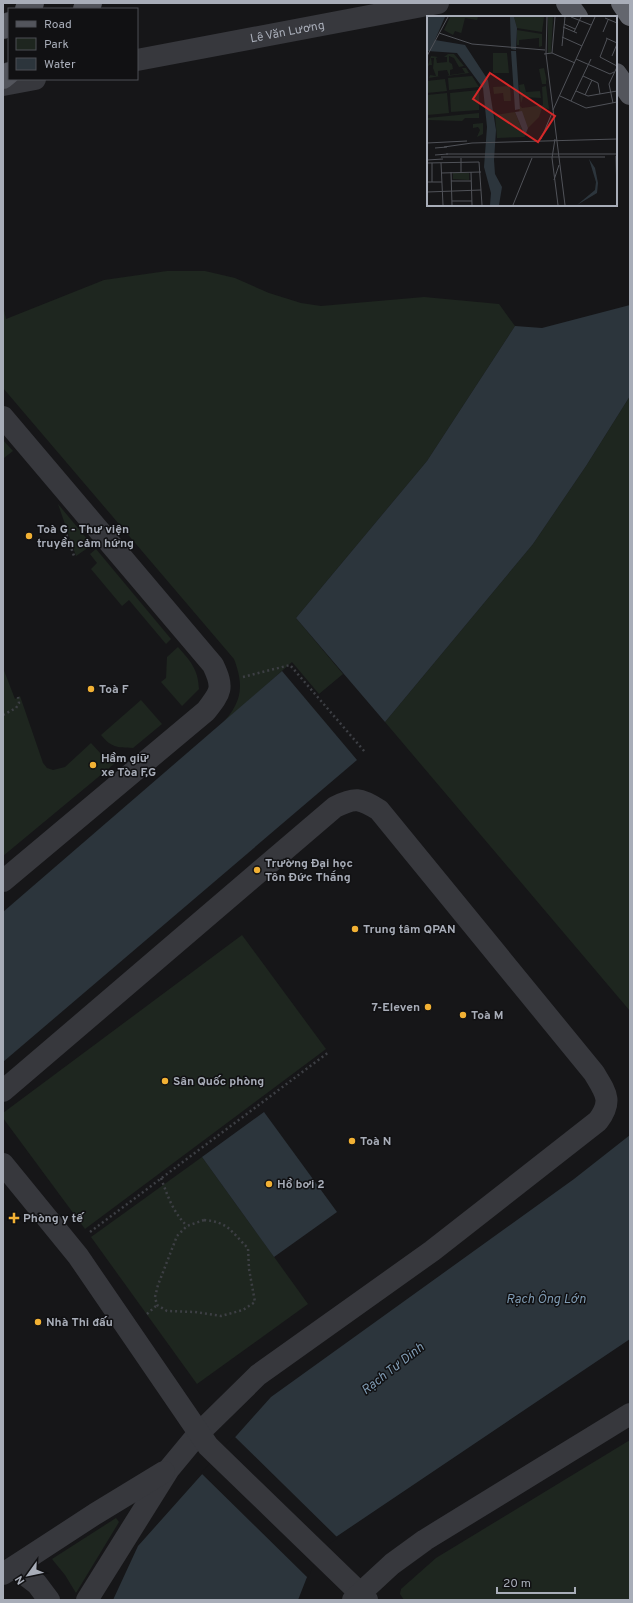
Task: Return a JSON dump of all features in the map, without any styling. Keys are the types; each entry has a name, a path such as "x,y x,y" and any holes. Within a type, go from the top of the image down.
{"highway":[{"path":"622,3 630,15"}],"main road":[{"path":"567,3 576,16"},
{"path":"617,75 630,94"}],"street":[{"name":"Lê Văn Lương","path":"138,60 438,3"},
{"path":"3,85 30,80"},
{"path":"3,417 214,665 221,680 218,696 206,711 3,881"},
{"path":"3,1091 336,807 350,799 364,801 379,810 594,1073 607,1095 606,1111 598,1121 432,1251 258,1375 203,1440 168,1469 9,1570"},
{"path":"3,1164 78,1256 203,1440 358,1595 392,1564 425,1540 630,1414"},
{"path":"87,1600 168,1469"},
{"path":"9,1570 38,1584 49,1600"}],"path":[{"path":"239,678 290,665 365,752"},
{"path":"3,715 16,708 20,703 18,698"},
{"path":"85,1236 329,1052"},
{"path":"161,1178 168,1200 177,1216 187,1226"},
{"path":"204,1220 217,1221 226,1225 248,1248 249,1269 255,1302 243,1310 221,1316 195,1312 167,1311 157,1305 155,1297 166,1260 177,1236 187,1226 204,1220"}],"green space":[{"path":"167,271 205,271 235,278 269,293 301,303 321,306 424,297 499,304 515,326 427,461 296,618 343,674 319,694 292,662 221,725 233,709 239,695 239,678 234,659 3,388 3,306 6,319 104,280"},
{"path":"630,396 630,1011 385,722 533,544 586,466"},
{"path":"3,440 13,451 4,458 3,456"},
{"path":"58,504 92,545 76,556"},
{"path":"96,549 171,639 166,644 129,600 122,606 91,569 97,563 90,554"},
{"path":"178,647 193,666 197,676 199,689 182,706 161,682 166,678 167,657"},
{"path":"3,668 15,699 20,696 43,763 47,768 53,770 65,767 91,743 102,755 120,759 3,856"},
{"path":"141,700 162,724 133,748 111,745 101,735"},
{"name":"Sân Quốc phòng","path":"242,935 326,1049 85,1229 3,1118 3,1113"},
{"path":"202,1157 308,1304 197,1384 91,1237"},
{"path":"630,1440 630,1600 404,1600 400,1594 401,1589 436,1558"},
{"path":"116,1518 119,1522 76,1593 65,1575 52,1559"}],"water":[{"path":"630,305 630,396 586,466 533,544 385,722 296,618 427,461 515,326 542,328"},
{"path":"282,671 357,760 3,1062 3,912"},
{"name":"Hồ bơi 2","path":"264,1112 337,1212 274,1257 202,1157"},
{"name":"Rạch Ông Lớn","path":"630,1135 630,1339 318,1549 298,1600 113,1600 138,1546 271,1397 574,1179"}],"pier":[{"path":"234,1436 338,1538 320,1550 308,1578 201,1473"}],"place":[{"name":"Toà G - Thư viện truyền cảm hứng","path":"29,536"},
{"name":"Toà F","path":"91,689"},
{"name":"Hầm giữ xe Tòa F,G","path":"93,765"},
{"name":"Trường Đại học Tôn Đức Thắng","path":"257,870"},
{"name":"Trung tâm QPAN","path":"355,929"},
{"name":"7-Eleven","path":"428,1007"},
{"name":"Toà M","path":"463,1015"},
{"name":"Sân Quốc phòng","path":"165,1081"},
{"name":"Toà N","path":"352,1141"},
{"name":"Hồ bơi 2","path":"269,1184"},
{"name":"Phòng y tế","path":"14,1218"},
{"name":"Nhà Thi đấu","path":"38,1322"}],"water label":[{"name":"Rạch Tư Dinh","path":"392,1368"}]}
